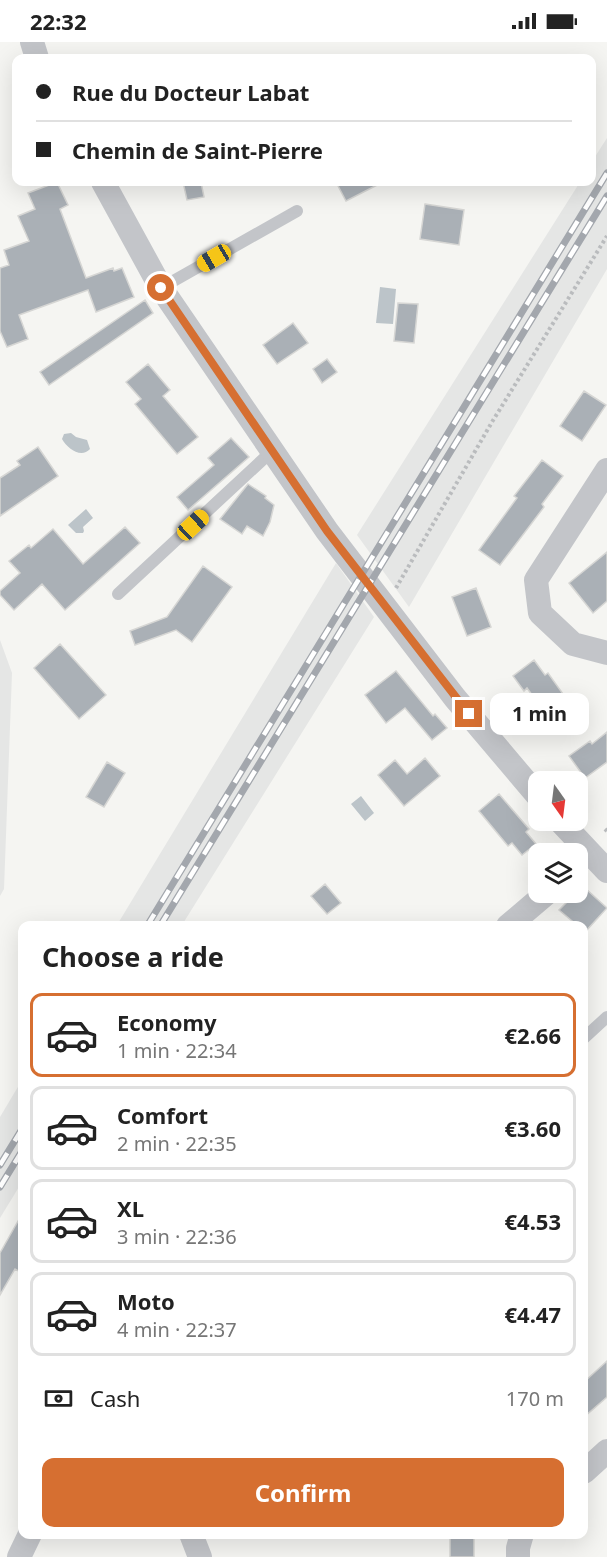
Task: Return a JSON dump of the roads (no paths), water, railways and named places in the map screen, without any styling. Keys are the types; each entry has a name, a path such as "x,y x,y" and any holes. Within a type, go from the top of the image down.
{"street":[{"path":"105,186 161,288 327,531 389,600 456,698 528,784"},
{"path":"607,470 536,580 540,613 573,644 607,653"},
{"path":"574,831 599,850"},
{"path":"514,921 536,903"},
{"path":"588,1468 607,1450"},
{"path":"19,1557 28,1539"},
{"path":"193,1539 200,1557"},
{"path":"518,1557 521,1539"}],"lane":[{"path":"161,288 297,211"},
{"path":"118,594 272,451"},
{"path":"588,1034 607,1017"}],"railway":[{"path":"150,921 607,173"},
{"path":"163,921 607,196"},
{"path":"0,1165 18,1136"},
{"path":"0,1187 18,1158"}]}
